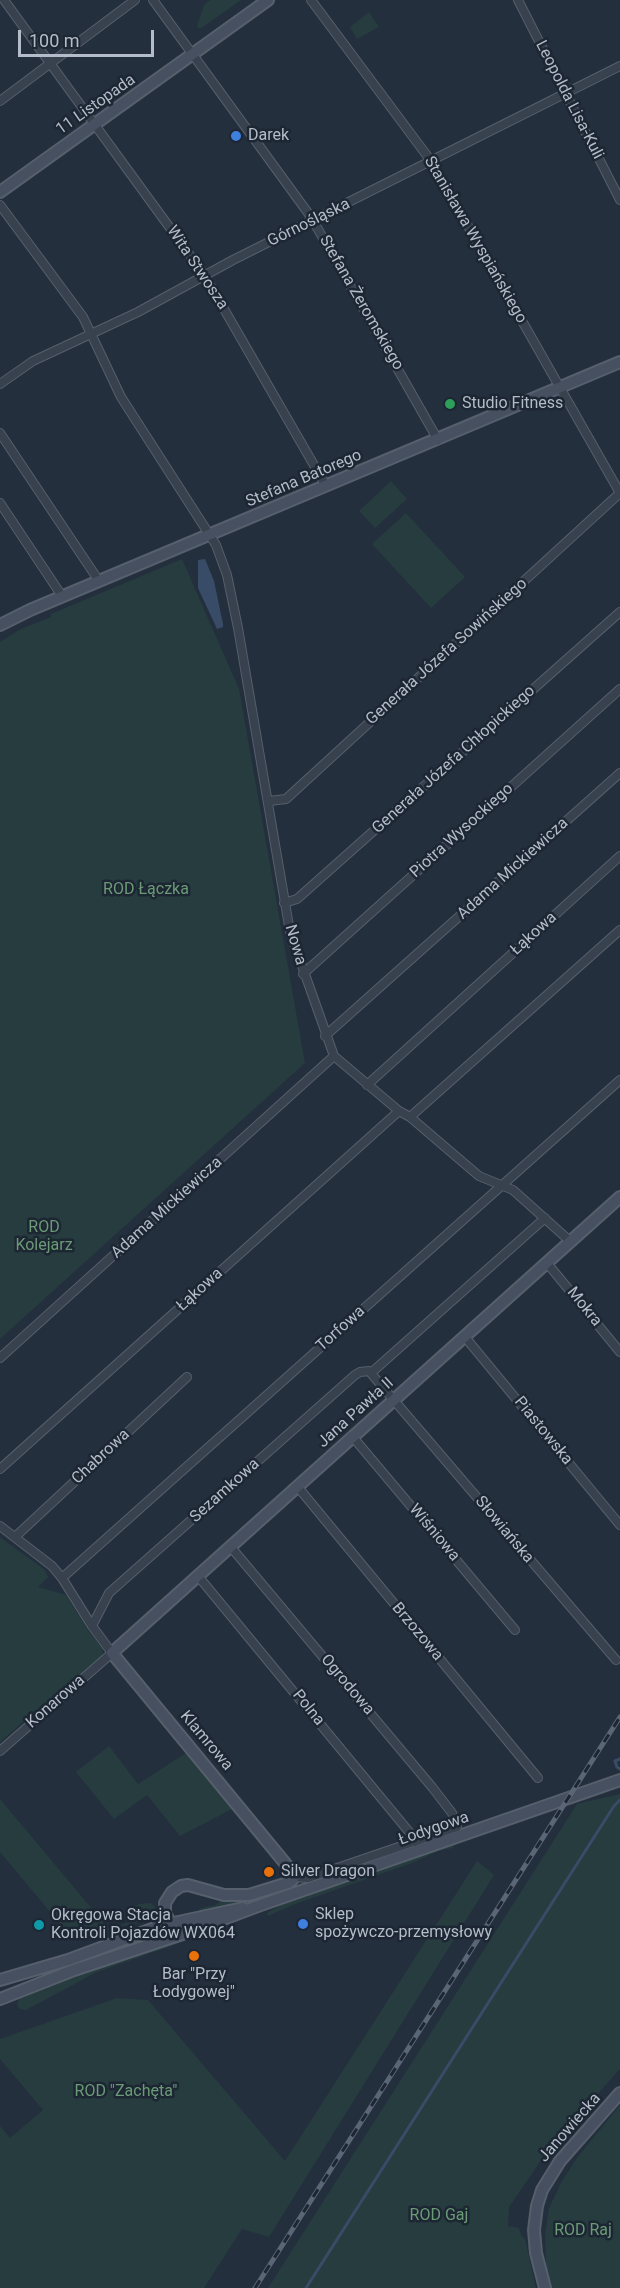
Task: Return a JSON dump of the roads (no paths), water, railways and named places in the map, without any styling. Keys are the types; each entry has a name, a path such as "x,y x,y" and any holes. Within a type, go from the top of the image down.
{"street":[{"name":"Wita Stwosza","path":"4,0 205,276 326,486"},
{"path":"0,101 135,0"},
{"name":"Stefana Żeromskiego","path":"153,0 314,220 438,440"},
{"name":"11 Listopada","path":"0,192 268,0"},
{"name":"Stanisława Wyspiańskiego","path":"311,0 431,161 620,493"},
{"name":"Leopolda Lisa-Kuli","path":"518,0 620,200"},
{"name":"Górnośląska","path":"0,384 33,361 138,312 314,220 620,66"},
{"name":"Nowa","path":"0,205 78,310 120,397 218,550 231,591 290,933 334,1056 479,1176 513,1190 571,1242"},
{"name":"Stefana Batorego","path":"0,625 62,596 620,362"},
{"path":"0,433 99,581"},
{"name":"Generała Józefa Sowińskiego","path":"269,801 286,799 620,493"},
{"path":"0,502 62,596"},
{"name":"Generała Józefa Chłopickiego","path":"284,903 297,900 620,612"},
{"name":"Piotra Wysockiego","path":"303,974 620,689"},
{"name":"Adama Mickiewicza","path":"325,1036 620,773"},
{"name":"Łąkowa","path":"367,1085 620,856"},
{"path":"410,1117 620,930"},
{"name":"Adama Mickiewicza","path":"0,1358 334,1056"},
{"name":"Torfowa","path":"62,1578 620,1080"},
{"name":"Łąkowa","path":"0,1468 399,1110"},
{"name":"Jana Pawła II","path":"112,1653 620,1197"},
{"name":"Sezamkowa","path":"92,1626 109,1593 355,1375 365,1371 372,1373 545,1218"},
{"name":"Mokra","path":"547,1263 620,1352"},
{"name":"Piastowska","path":"465,1337 620,1525"},
{"path":"372,1373 394,1400"},
{"name":"Chabrowa","path":"15,1537 187,1377"},
{"name":"Słowiańska","path":"394,1400 616,1660"},
{"name":"Wiśniowa","path":"352,1436 515,1630"},
{"name":"Brzozowa","path":"297,1486 538,1778"},
{"name":"Klamrowa","path":"0,1526 52,1566 112,1653 291,1869 294,1877"},
{"name":"Ogrodowa","path":"230,1546 452,1813 457,1827 415,1842"},
{"name":"Polna","path":"198,1576 410,1833 415,1842"},
{"name":"Konarowa","path":"0,1751 112,1653"},
{"name":"Łodygowa","path":"0,1999 74,1970 620,1780"},
{"path":"173,1936 165,1903 176,1888 184,1885 224,1894 249,1895 288,1883 294,1877 308,1878 415,1842"},
{"name":"Łodygowa","path":"0,1980 49,1966 171,1923 232,1909 258,1906"},
{"name":"Janowiecka","path":"545,2288 536,2253 534,2230 535,2212 542,2190 560,2161 620,2093"}],"water":[{"path":"205,559 214,581 223,624 223,627 217,629 198,588 198,560"}],"waterway":[{"path":"620,1759 615,1761 620,1769"},
{"path":"306,2288 620,1800"}],"railway":[{"path":"255,2288 620,1717"}],"place":[{"name":"Darek","path":"236,136"},
{"name":"Studio Fitness","path":"450,404"},
{"name":"Silver Dragon","path":"269,1872"},
{"name":"Sklep spożywczo-przemysłowy","path":"303,1924"},
{"name":"Okręgowa Stacja Kontroli Pojazdów WX064","path":"39,1925"},
{"name":"Bar \"Przy Łodygowej\"","path":"194,1956"}],"park label":[{"name":"ROD Łączka","path":"146,890"},
{"name":"ROD Kolejarz","path":"44,1237"},
{"name":"ROD \"Zachęta\"","path":"126,2092"},
{"name":"ROD Gaj","path":"439,2216"},
{"name":"ROD Raj","path":"583,2231"}]}
